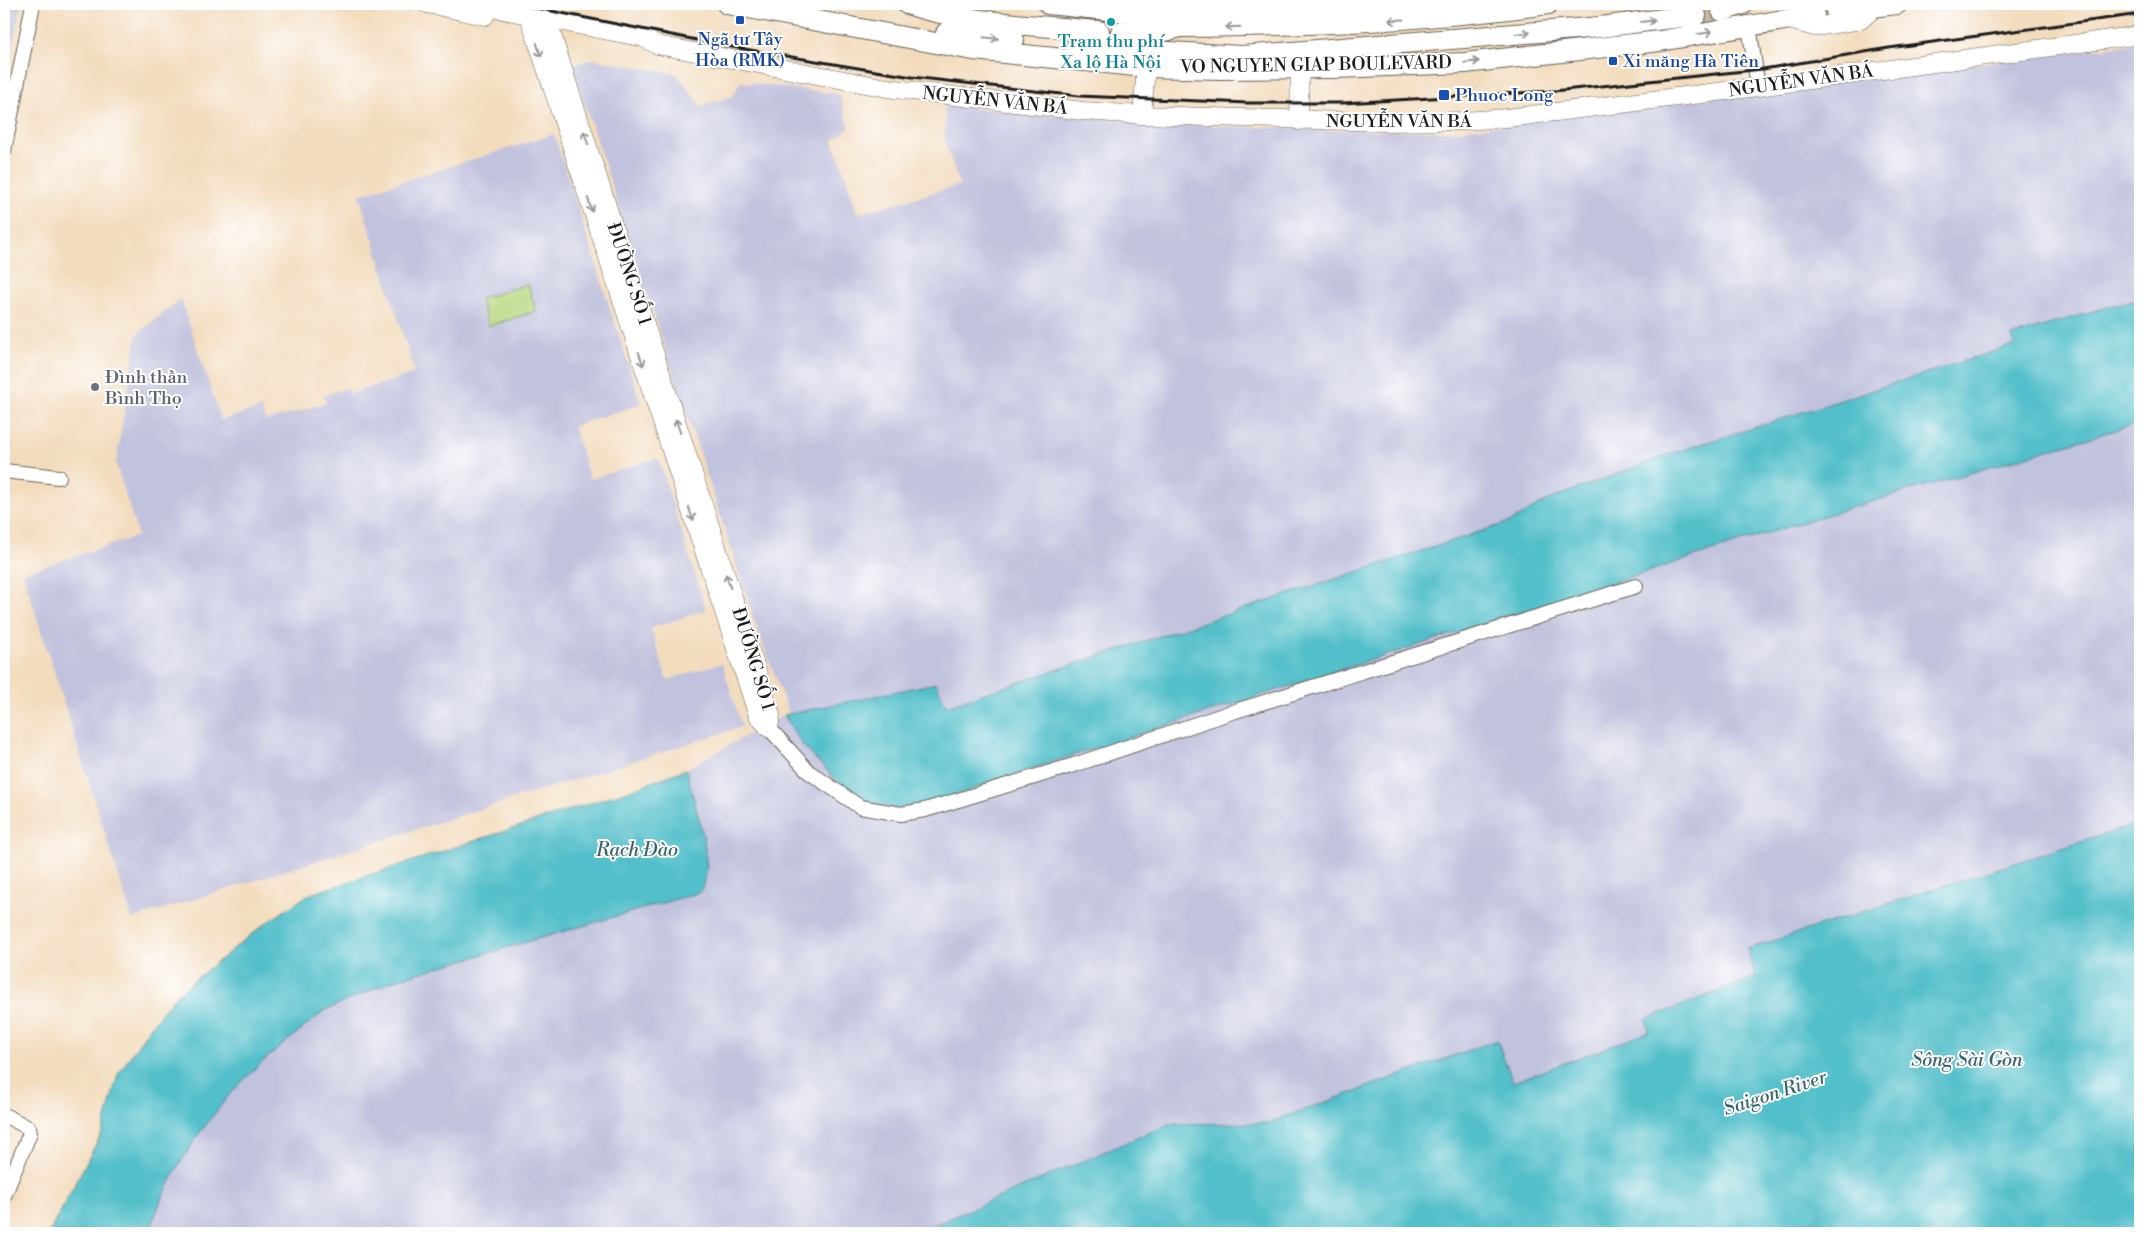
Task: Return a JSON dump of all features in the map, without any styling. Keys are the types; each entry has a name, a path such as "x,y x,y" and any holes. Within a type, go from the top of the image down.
{"highway":[{"name":"VO NGUYEN GIAP BOULEVARD","path":"727,4 974,50 1146,67 1220,69 1600,27 1696,14"},
{"name":"VO NGUYEN GIAP BOULEVARD","path":"794,4 954,34 1083,48 1300,60 1336,68 1465,63 1660,41 1814,15"},
{"path":"907,4 934,13 960,17 1099,31"},
{"path":"1048,4 1158,14 1179,9 1262,11 1412,4"},
{"path":"1121,32 1157,33 1180,27 1330,23 1421,18 1548,4"},
{"path":"1722,11 1743,4"},
{"name":"VO NGUYEN GIAP BOULEVARD","path":"1836,11 1884,4"},
{"path":"1158,14 1180,27"},
{"path":"1600,27 1660,41"},
{"path":"1220,69 1242,56"}],"main road":[{"name":"NGUYỄN VĂN BÁ","path":"427,4 538,16"},
{"name":"NGUYỄN VĂN BÁ","path":"472,4 538,16 643,48 657,45 887,88 1142,115 1299,121 1394,122 1489,119 1758,87 2140,35"},
{"name":"VO NGUYEN GIAP BOULEVARD","path":"1786,19 1815,27 1861,20 1884,4"},
{"name":"ĐƯỜNG SỐ 1","path":"538,16 758,716 770,728"},
{"path":"1299,121 1300,60"},
{"path":"1142,115 1146,67"}],"street":[{"path":"4,151 33,4"},
{"path":"1749,26 1758,87"},
{"path":"4,471 59,477"},
{"path":"770,728 809,772 860,807 901,814 925,810 1074,765 1226,714 1636,586"},
{"path":"4,1115 29,1128 30,1133 4,1196"}],"shaded area":[{"path":"4,4 21,4 4,88"},
{"path":"2140,43 2140,300 2117,304 2013,336 2015,345 1670,454 1548,500 1510,522 945,706 935,683 789,714 756,625 572,65 592,59 677,74 701,106 733,96 740,82 839,94 850,128 833,140 858,214 960,185 945,142 945,106 1148,123 1330,130 1454,131"},
{"path":"554,134 641,404 573,426 590,479 658,458 706,610 651,628 667,680 722,663 742,727 132,919 23,573 138,536 116,463 137,334 181,299 221,420 261,408 266,421 326,403 324,395 347,388 350,394 415,373 359,195"},
{"path":"2140,423 2140,823 1747,949 1756,977 1646,1018 1650,1032 1513,1082 1497,1040 1268,1123 1169,1124 916,1233 149,1233 161,1200 179,1165 198,1135 229,1095 262,1062 324,1011 704,839 686,769 784,715 803,746 923,806 1043,765 1803,522"}],"green space":[{"path":"528,284 536,311 489,326 480,299"}],"water":[{"path":"2140,300 2140,423 1803,522 1043,765 923,806 895,809 855,799 803,746 784,715 936,683 946,706 1510,522 1548,500 1670,454 2015,345 2012,336 2117,304"},
{"name":"Rạch Đào","path":"686,769 704,839 707,869 701,892 394,980 324,1011 262,1062 229,1095 198,1135 179,1165 161,1200 149,1233 49,1233 102,1133 118,1074 151,1026 176,995 263,925 308,895 631,790"},
{"name":"Sông Sài Gòn","path":"2140,823 2140,1233 916,1233 1169,1124 1268,1123 1497,1040 1513,1082 1649,1032 1646,1019 1756,977 1747,949"}],"tunnel":[{"path":"1696,15 1722,11"}],"railway":[{"path":"516,4 732,47 912,77 1079,96 1248,103 1343,103 1554,91 1763,69 1889,48 2140,14"}],"place":[{"name":"Ngã tư Tây Hòa (RMK)","path":"740,20"},
{"name":"Trạm thu phí Xa lộ Hà Nội","path":"1111,22"},
{"name":"Xi măng Hà Tiên","path":"1613,61"},
{"name":"Phuoc Long","path":"1444,95"},
{"name":"Đình thần Bình Thọ","path":"95,387"}],"water label":[{"name":"Saigon River","path":"1775,1093"}]}
